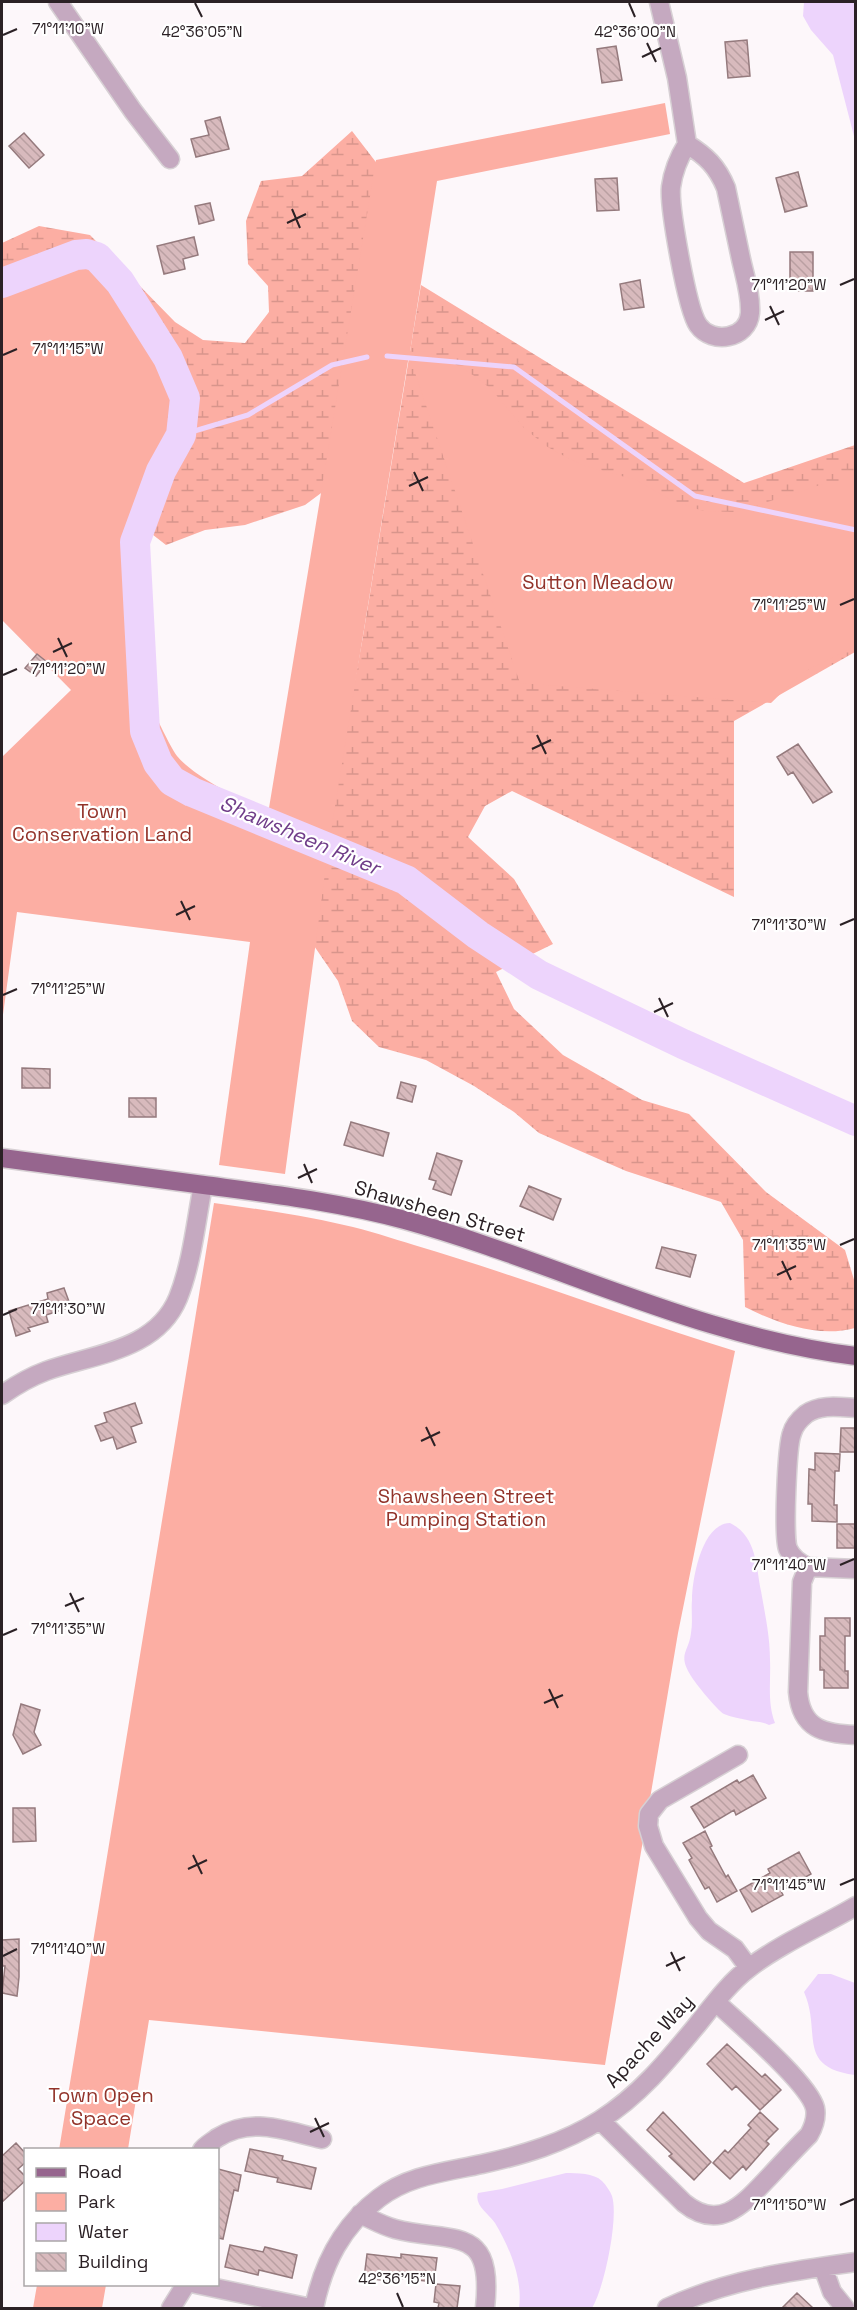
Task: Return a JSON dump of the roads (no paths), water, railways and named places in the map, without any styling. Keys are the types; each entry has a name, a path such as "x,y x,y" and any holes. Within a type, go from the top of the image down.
{"main road":[{"name":"Shawsheen Street","path":"2,1158 299,1198 403,1220 533,1262 718,1327 799,1348 855,1356"}],"street":[{"path":"58,2 137,118 170,159"},
{"path":"659,2 677,78 687,144 680,155 671,189 680,259 692,312 699,326 709,335 726,337 741,330 748,322 750,312 747,286 726,188 720,172 703,154 687,144"},
{"path":"2,1395 31,1377 133,1343 149,1334 162,1322 178,1296 203,1185"},
{"path":"855,1407 824,1407 810,1411 799,1420 790,1439 786,1543 797,1561 808,1567 855,1569"},
{"path":"808,1567 802,1582 798,1692 800,1706 807,1719 818,1729 831,1734 855,1735"},
{"path":"738,1755 660,1800 649,1814 648,1826 654,1846 698,1918 709,1931 735,1948 749,1968"},
{"name":"Apache Way","path":"313,2308 325,2266 334,2248 360,2214 388,2192 425,2175 526,2153 561,2140 600,2120 648,2081 716,2002 749,1968 855,1906"},
{"path":"600,2120 690,2208 704,2214 719,2215 734,2211 746,2202 809,2134 816,2119 815,2109 805,2090 792,2075 716,2002"},
{"path":"205,2148 225,2134 245,2126 267,2127 322,2139"},
{"path":"360,2214 395,2229 454,2237 471,2246 485,2267 487,2286 484,2308"},
{"path":"666,2308 722,2286 764,2276 855,2262"},
{"path":"823,2267 832,2292 845,2308"},
{"path":"171,2308 185,2286"},
{"path":"206,2286 313,2308"}],"water":[{"path":"804,2 855,2 855,140 833,55 811,30 803,16"},
{"path":"730,1523 746,1536 756,1562 769,1642 770,1699 775,1723 769,1725 732,1717 721,1712 691,1676 684,1658 692,1629 692,1591 700,1554 712,1532 720,1525"},
{"path":"818,1974 831,1974 855,1983 855,2075 836,2071 824,2064 817,2056 809,2007 804,1992"},
{"path":"566,2173 585,2174 599,2178 612,2196 614,2220 612,2236 597,2299 592,2308 519,2308 519,2286 514,2264 495,2223 480,2205 478,2193"}],"waterway":[{"name":"Shawsheen River","path":"2,283 76,255 87,254 97,257 120,282 168,358 185,398 181,435 161,471 135,542 145,731 158,763 172,781 192,792 406,880 478,935 539,975 683,1044 856,1121"},
{"path":"387,356 514,367 695,496 856,530"},
{"path":"181,435 248,415 332,365 367,357"}],"park label":[{"name":"Sutton Meadow","path":"598,582"},
{"name":"Town Conservation Land","path":"102,822"},
{"name":"Shawsheen Street Pumping Station","path":"466,1508"},
{"name":"Town Open Space","path":"101,2106"}]}
